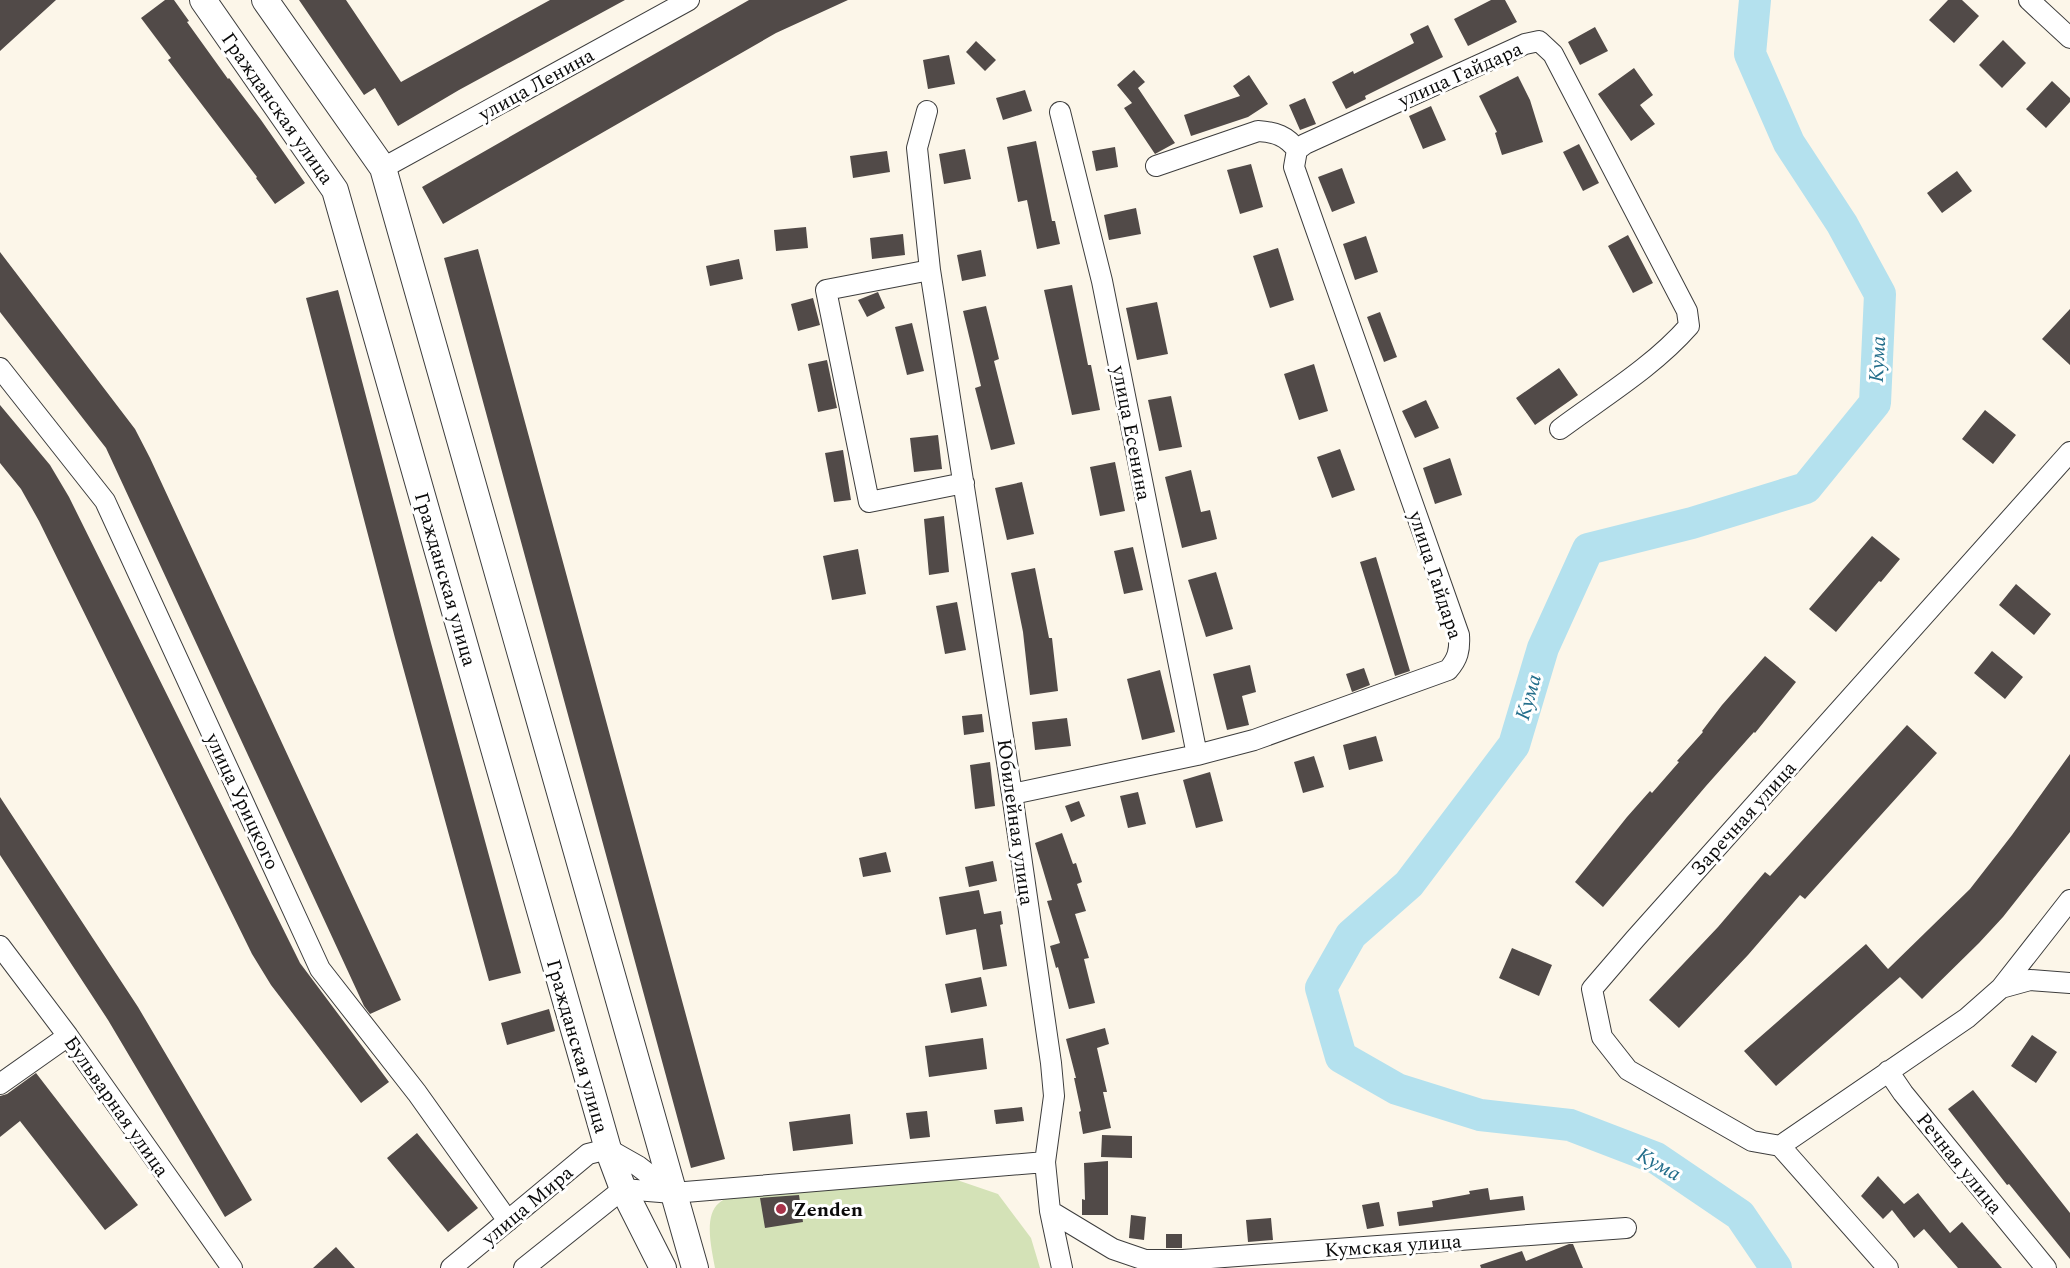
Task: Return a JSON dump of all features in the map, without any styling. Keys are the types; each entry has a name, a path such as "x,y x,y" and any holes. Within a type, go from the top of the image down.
{"street":[{"name":"Гражданская улица","path":"203,0 335,190 608,1149 623,1189 663,1268"},
{"path":"265,0 383,168 694,1268"},
{"name":"улица Ленина","path":"383,168 689,0"},
{"path":"2029,0 2070,38"},
{"name":"улица Гайдара","path":"1012,794 1197,755 1254,740 1448,670 1455,662 1460,648 1459,635 1294,166 1297,150 1305,144 1525,44 1539,40 1552,54 1687,311 1689,326 1677,340 1641,369 1560,429"},
{"name":"Юбилейная улица","path":"927,111 917,148 930,270 1052,1063 1054,1096 1045,1162 1050,1211"},
{"name":"улица Есенина","path":"1060,112 1102,281 1197,755"},
{"path":"1156,166 1258,131 1272,131 1289,139 1297,150"},
{"path":"930,270 826,290 869,502 964,483"},
{"name":"улица Урицкого","path":"0,368 105,501 320,969 417,1093 508,1221"},
{"name":"Заречная улица","path":"1780,1146 1752,1141 1628,1070 1602,1037 1592,989 2070,452"},
{"path":"1888,1268 1780,1146 1967,1018 2001,988 2070,900"},
{"name":"Бульварная улица","path":"0,946 68,1036 232,1268"},
{"path":"2001,988 2030,980 2070,983"},
{"path":"0,1084 68,1036"},
{"name":"Речная улица","path":"1888,1071 1903,1093 2040,1261"},
{"path":"608,1149 638,1166 673,1193"},
{"name":"улица Мира","path":"451,1268 588,1154 608,1149"},
{"path":"524,1268 623,1189 673,1193 1045,1162"},
{"path":"1050,1211 1062,1268"},
{"name":"Кумская улица","path":"1050,1211 1113,1249 1145,1260 1183,1260 1626,1228"}],"green space":[{"path":"954,1179 998,1194 1031,1238 1040,1268 715,1268 711,1243 711,1216 714,1209 725,1199 747,1194"}],"building":[{"path":"0,0 56,0 0,51"},
{"path":"165,0 174,0 189,21 187,22 305,183 275,204 168,60 171,58 141,18"},
{"path":"299,0 346,0 401,82 550,0 625,0 459,90 398,126 375,88 364,95"},
{"path":"749,0 848,0 776,33 443,224 422,187"},
{"path":"1491,0 1505,0 1517,22 1468,46 1454,19"},
{"path":"1948,0 1962,0 1979,16 1954,43 1929,20"},
{"path":"1428,25 1443,57 1365,96 1366,99 1346,109 1332,82 1353,71 1354,74 1414,43 1410,34"},
{"path":"1595,27 1608,51 1580,65 1568,42"},
{"path":"2003,40 2026,63 2002,88 1979,65"},
{"path":"976,41 996,60 985,71 966,52"},
{"path":"949,55 955,84 928,89 923,60"},
{"path":"1634,68 1653,95 1640,105 1655,124 1631,141 1598,94"},
{"path":"1134,70 1145,82 1138,88 1175,143 1155,154 1124,108 1132,103 1117,85"},
{"path":"1249,75 1268,104 1248,117 1191,136 1184,115 1240,96 1233,86"},
{"path":"1518,76 1530,100 1543,142 1502,155 1495,133 1497,132 1479,96"},
{"path":"2052,81 2070,98 2070,102 2046,128 2026,109"},
{"path":"1025,90 1032,111 1003,120 996,98"},
{"path":"1305,98 1316,124 1300,130 1289,105"},
{"path":"1431,106 1446,140 1423,149 1409,116"},
{"path":"1036,141 1052,221 1055,221 1060,244 1037,249 1027,200 1018,202 1007,147"},
{"path":"1579,144 1599,183 1583,191 1563,152"},
{"path":"1115,147 1118,167 1096,171 1092,151"},
{"path":"965,149 971,179 944,184 939,154"},
{"path":"887,151 890,172 853,178 850,156"},
{"path":"1251,164 1263,207 1240,214 1227,170"},
{"path":"1342,168 1355,203 1332,212 1318,177"},
{"path":"1957,171 1972,191 1942,213 1927,193"},
{"path":"1136,208 1141,234 1109,240 1104,215"},
{"path":"806,227 808,248 776,251 774,230"},
{"path":"903,234 905,255 872,259 870,238"},
{"path":"1628,235 1653,283 1633,293 1608,246"},
{"path":"1366,236 1378,272 1355,280 1343,244"},
{"path":"1278,248 1294,300 1270,308 1253,256"},
{"path":"478,249 725,1159 691,1168 444,258"},
{"path":"981,250 986,276 962,281 957,255"},
{"path":"0,252 135,429 401,1000 370,1014 364,1006 106,448 0,312"},
{"path":"739,259 743,279 710,286 706,266"},
{"path":"1072,285 1088,365 1091,365 1100,410 1072,415 1044,290"},
{"path":"338,290 521,973 489,981 395,638 306,298"},
{"path":"878,292 885,308 867,317 858,300"},
{"path":"813,298 820,325 798,331 791,304"},
{"path":"1157,302 1168,354 1137,360 1126,308"},
{"path":"986,306 999,359 994,361 1015,444 991,450 975,388 981,386 963,311"},
{"path":"2070,309 2070,365 2042,339"},
{"path":"1380,312 1397,357 1384,362 1367,317"},
{"path":"912,323 924,371 907,375 895,327"},
{"path":"827,360 837,408 818,412 808,364"},
{"path":"1314,364 1328,411 1299,420 1284,374"},
{"path":"1559,368 1578,395 1535,425 1516,398"},
{"path":"1171,396 1182,447 1159,451 1148,400"},
{"path":"1426,400 1439,428 1415,438 1402,411"},
{"path":"0,405 50,465 69,497 300,963 389,1082 361,1103 271,985 252,954 39,521 21,489 0,463"},
{"path":"1985,410 2016,435 1993,464 1962,439"},
{"path":"938,435 942,469 914,472 910,438"},
{"path":"1340,449 1355,490 1332,498 1317,457"},
{"path":"843,450 851,500 834,502 825,453"},
{"path":"1450,458 1462,495 1435,504 1423,468"},
{"path":"1115,462 1125,511 1100,516 1090,467"},
{"path":"1191,470 1201,512 1210,510 1217,539 1182,548 1165,477"},
{"path":"1022,482 1034,534 1007,540 995,488"},
{"path":"944,516 949,572 929,575 924,519"},
{"path":"1872,536 1900,559 1836,632 1809,609"},
{"path":"1133,547 1143,590 1124,594 1114,551"},
{"path":"858,549 866,594 832,600 823,556"},
{"path":"1376,557 1410,671 1395,676 1360,562"},
{"path":"1035,568 1049,638 1052,638 1058,691 1030,695 1023,632 1011,573"},
{"path":"1216,572 1233,629 1206,637 1188,580"},
{"path":"2016,584 2051,614 2034,635 1999,605"},
{"path":"957,602 966,650 945,654 936,606"},
{"path":"1992,651 2023,677 2005,699 1974,673"},
{"path":"1765,656 1796,682 1755,733 1706,786 1603,907 1575,882 1627,817 1679,762 1677,761 1703,732 1722,705"},
{"path":"1250,665 1256,692 1242,696 1249,725 1227,730 1213,674"},
{"path":"1364,668 1370,685 1352,692 1346,674"},
{"path":"1160,670 1175,732 1142,740 1127,679"},
{"path":"982,714 984,732 964,735 962,716"},
{"path":"1067,718 1071,746 1035,750 1032,722"},
{"path":"1907,725 1937,753 1805,899 1800,895 1748,955 1679,1028 1649,1000 1718,927 1765,872 1770,876"},
{"path":"1376,736 1383,761 1349,770 1343,745"},
{"path":"2070,754 2070,832 2003,917 1922,999 1900,977 1776,1086 1744,1051 1866,944 1888,969 1970,889"},
{"path":"1314,756 1324,787 1303,793 1294,762"},
{"path":"990,762 995,806 975,809 970,765"},
{"path":"1210,772 1223,821 1196,828 1183,780"},
{"path":"1138,792 1146,824 1128,828 1120,796"},
{"path":"0,797 138,1007 252,1200 225,1217 108,1020 0,855"},
{"path":"1079,801 1085,816 1071,822 1065,806"},
{"path":"1062,833 1082,882 1077,884 1086,911 1075,914 1089,958 1084,959 1095,1003 1069,1009 1050,946 1060,943 1047,901 1052,900 1035,843"},
{"path":"886,852 891,872 863,877 859,858"},
{"path":"993,861 997,881 969,887 965,867"},
{"path":"979,890 984,914 1001,911 1003,924 1000,925 1007,966 983,970 976,929 946,935 939,897"},
{"path":"1512,948 1552,965 1539,996 1499,978"},
{"path":"981,977 987,1006 951,1013 945,984"},
{"path":"549,1009 555,1031 507,1045 501,1023"},
{"path":"1105,1028 1109,1044 1097,1048 1107,1092 1103,1092 1111,1128 1083,1134 1074,1078 1076,1078 1066,1039"},
{"path":"2032,1035 2057,1052 2036,1083 2011,1066"},
{"path":"983,1038 987,1069 929,1077 925,1046"},
{"path":"36,1073 138,1205 105,1230 20,1121 0,1137 0,1096 7,1094"},
{"path":"1973,1090 2070,1213 2070,1259 2009,1184 2007,1185 1948,1109"},
{"path":"1022,1107 1024,1121 996,1124 994,1110"},
{"path":"927,1111 930,1137 910,1139 906,1113"},
{"path":"850,1114 853,1144 793,1151 789,1122"},
{"path":"417,1133 478,1208 448,1232 387,1158"},
{"path":"1102,1135 1132,1136 1132,1158 1101,1157"},
{"path":"1108,1161 1108,1215 1082,1215 1082,1199 1085,1200 1084,1163"},
{"path":"1878,1176 1904,1204 1918,1193 1950,1233 1962,1222 2002,1268 1958,1268 1924,1229 1914,1238 1892,1210 1883,1219 1861,1196"},
{"path":"1488,1188 1490,1200 1523,1196 1525,1210 1399,1226 1397,1212 1433,1207 1432,1201"},
{"name":"Zenden","path":"799,1195 803,1222 765,1228 760,1198"},
{"path":"1379,1202 1384,1226 1367,1229 1362,1205"},
{"path":"1131,1215 1146,1217 1144,1240 1129,1238"},
{"path":"1271,1218 1273,1240 1248,1242 1246,1220"},
{"path":"1166,1234 1182,1234 1182,1248 1166,1248"},
{"path":"1573,1244 1583,1268 1481,1268 1480,1265 1522,1251 1526,1261"},
{"path":"336,1247 355,1268 313,1268"}],"waterway":[{"name":"Кума","path":"1755,0 1750,54 1789,143 1842,224 1880,294 1875,403 1806,488 1692,523 1588,549 1543,648 1514,745 1409,884 1351,935 1321,988 1341,1057 1397,1089 1480,1115 1570,1125 1656,1158 1740,1215 1776,1268"}],"place":[{"name":"Zenden","path":"781,1209"}]}
